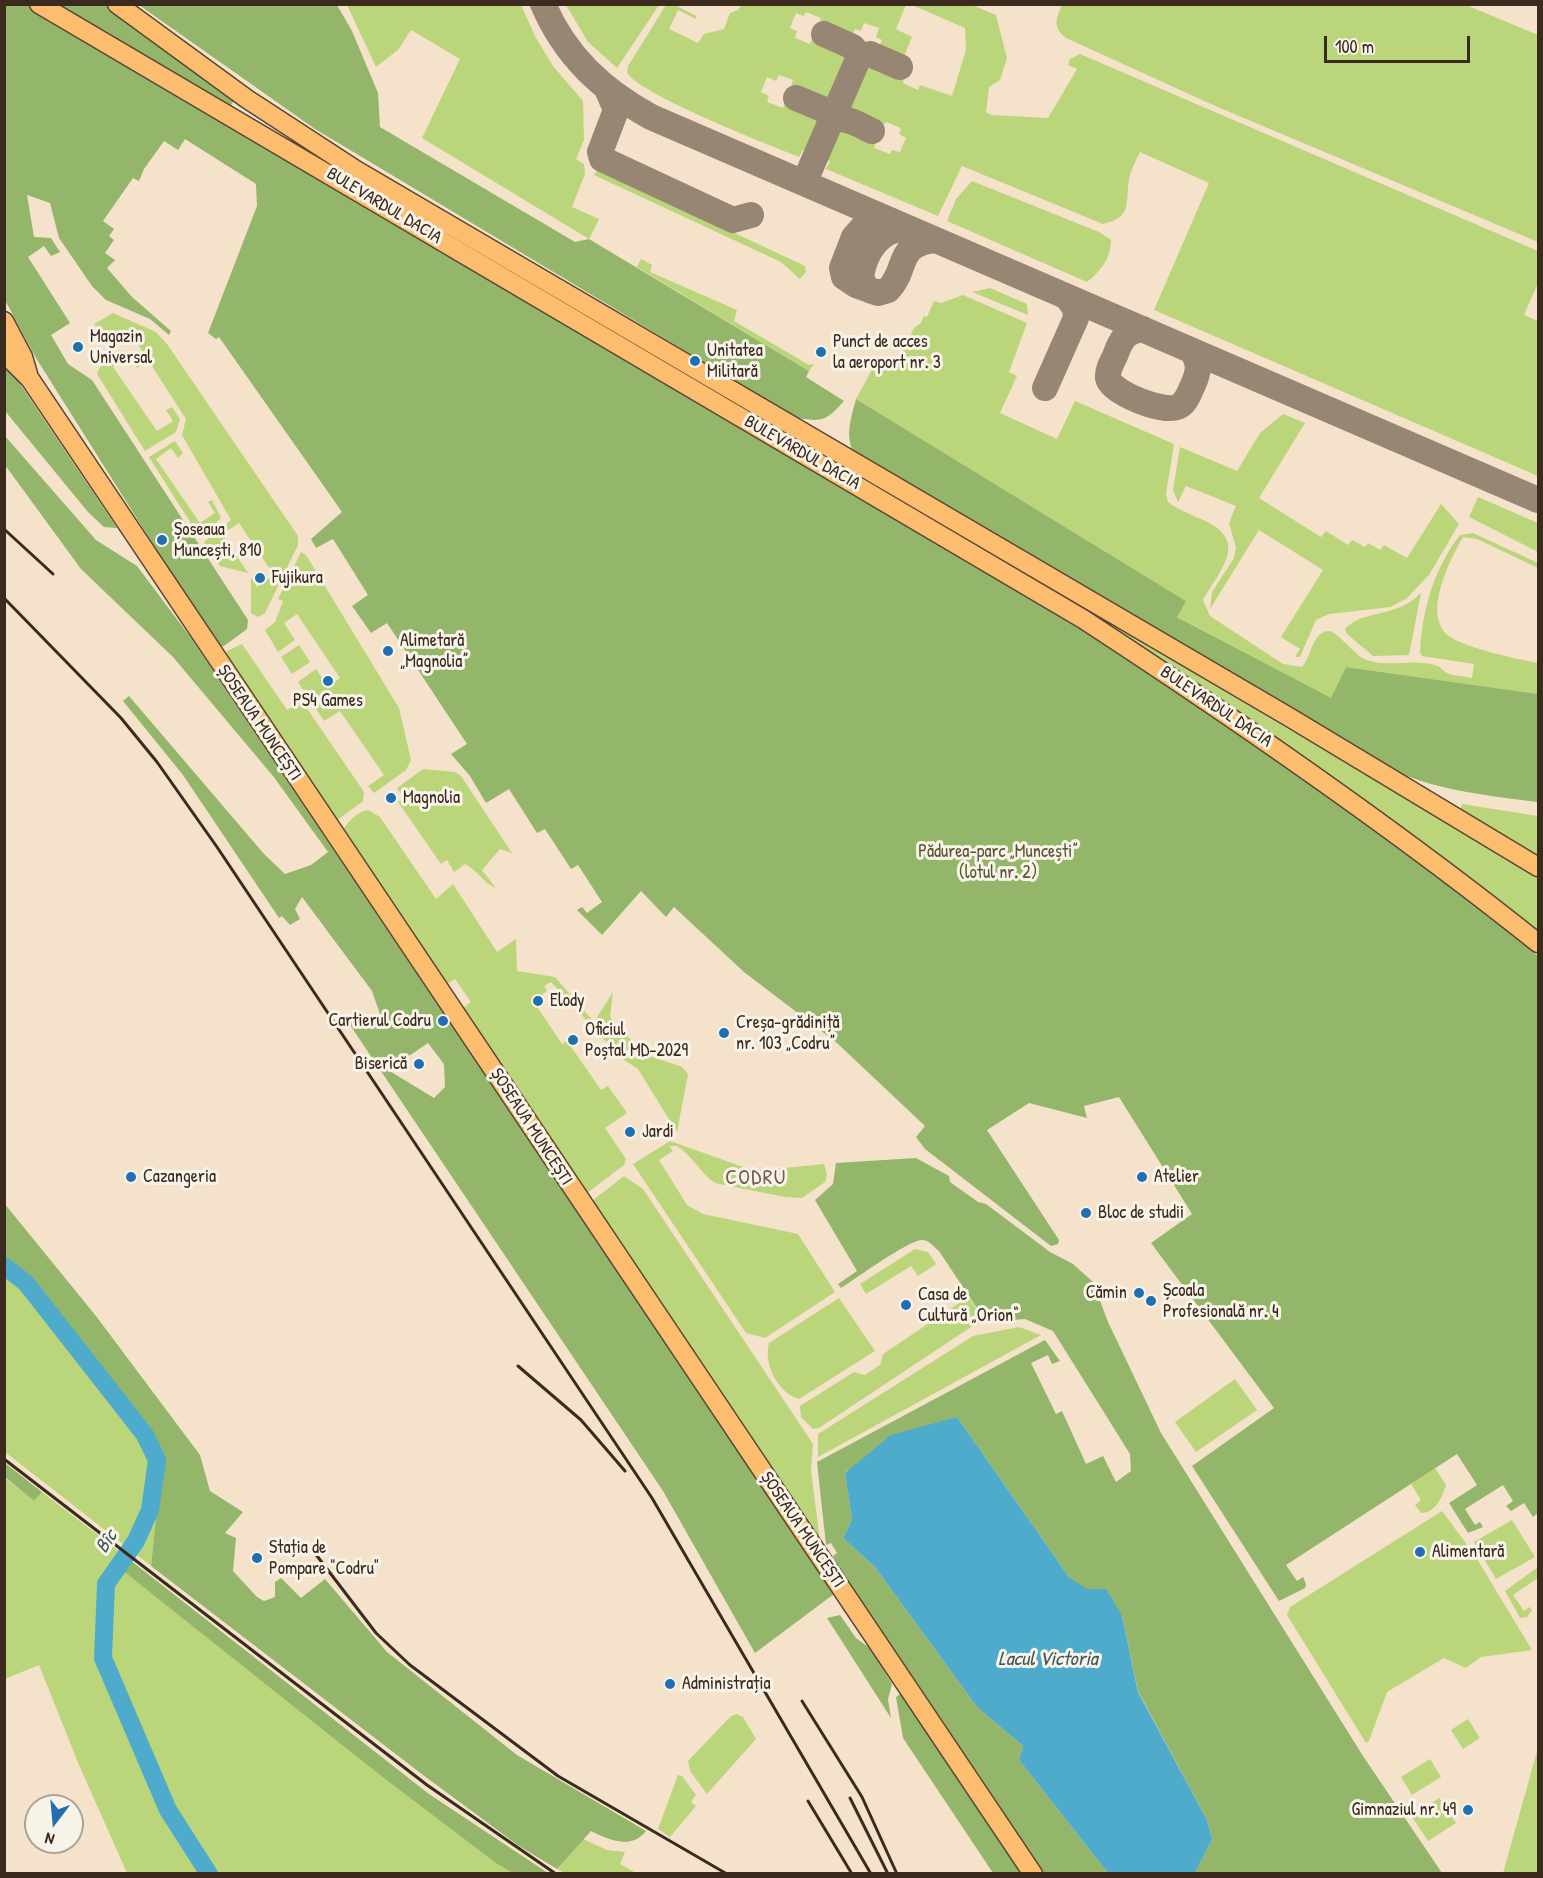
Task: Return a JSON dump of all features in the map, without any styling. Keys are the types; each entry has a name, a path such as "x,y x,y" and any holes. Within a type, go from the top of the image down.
{"main road":[{"name":"BULEVARDUL DACIA","path":"39,4 829,458 1288,717 1539,867"},
{"name":"BULEVARDUL DACIA","path":"117,4 247,99 356,170 829,458 1239,721 1437,862 1539,943"},
{"path":"234,118 247,99"},
{"name":"ȘOSEAUA MUNCEȘTI","path":"4,321 23,357 30,379"},
{"name":"ȘOSEAUA MUNCEȘTI","path":"4,349 12,361 30,379 1033,1874"}],"green space":[{"path":"1062,4 1466,5 1538,35 1538,242 1213,105 1066,38 1056,23"},
{"name":"Pădurea-parc „Muncești” (lotul nr. 2)","path":"4,5 27,5 1106,643 1217,717 1381,832 1538,956 1538,1513 1533,1517 1524,1503 1511,1511 1506,1506 1513,1501 1503,1485 1465,1509 1475,1525 1480,1522 1483,1527 1468,1533 1449,1503 1477,1485 1457,1454 1286,1565 1297,1581 1303,1577 1306,1584 1305,1588 1279,1601 1192,1466 1274,1408 1151,1243 1192,1214 1119,1097 1084,1106 1087,1118 1029,1103 987,1130 1059,1240 1058,1244 1051,1246 925,1149 916,1137 925,1126 837,1043 744,972 674,907 666,917 641,891 602,935 577,910 582,907 587,913 602,902 578,865 571,869 545,829 537,833 509,789 486,803 470,776 451,754 467,744 387,623 371,633 352,606 368,595 333,539 316,548 311,539 342,512 219,337 216,339 208,333 257,206 256,184 185,139 178,150 164,141 144,169 139,181 133,178 103,221 114,229 109,236 114,240 105,253 115,260 107,268 132,297 171,331 169,335 150,319 106,300 92,286 59,238 50,203 27,195 34,237 51,238 60,252 51,256 44,246 28,257 70,323 51,335 68,364 92,380 248,620 247,629 224,646 217,646 36,358 5,300"},
{"path":"51,5 106,5 235,99 229,108"},
{"path":"139,5 337,5 352,31 378,93 380,127 575,242 589,239 809,371 806,377 844,401 833,413 819,420 797,418 315,129"},
{"path":"347,5 521,5 536,38 553,66 583,101 584,140 576,159 584,164 585,174 572,207 599,219 589,239 422,138 460,59 411,30 398,50 376,67"},
{"path":"566,5 659,5 617,68 588,42"},
{"path":"666,5 675,5 696,16 696,19 678,10 669,29 698,43 704,34 724,29 730,13 738,10 741,5 906,5 896,29 912,37 902,61 877,51 882,40 876,37 879,28 864,23 861,31 855,29 851,39 826,29 827,26 820,23 821,18 806,12 804,16 796,13 790,28 797,31 795,38 810,44 812,38 821,42 822,39 847,49 846,52 851,54 836,97 833,96 830,104 824,102 823,104 798,94 799,90 791,87 793,80 779,75 776,81 767,77 761,92 769,96 767,102 783,108 785,103 792,106 793,104 819,114 818,117 823,119 815,145 812,144 808,152 803,150 799,157 735,131 653,93 627,72 628,66"},
{"path":"912,5 972,5 996,15 1007,58 1000,80 989,87 986,112 991,115 1048,118 1077,69 1068,65 1070,59 1080,54 1538,251 1538,283 1524,315 1538,321 1538,476 1154,310 1209,183 1140,152 1130,176 1126,208 1119,217 1103,224 962,166 938,216 826,169 830,161 824,159 828,151 825,150 832,132 835,133 838,126 844,128 845,126 870,136 869,139 876,142 874,148 890,154 892,150 900,152 906,138 899,134 901,128 886,122 883,126 875,123 874,126 849,116 850,112 845,110 860,68 863,70 866,62 871,64 872,61 898,71 897,75 904,78 903,83 918,90 920,85 952,96 966,50 965,28"},
{"path":"598,169 805,266 806,272 800,279 781,262 594,175"},
{"path":"972,181 1099,232 1111,240 1111,247 1104,264 1087,282 947,221 956,199"},
{"path":"641,259 652,265 650,272 737,310 734,321 809,365 814,364 809,371 637,267"},
{"path":"990,288 1027,304 1028,315 972,292"},
{"path":"963,295 1027,323 1009,372 1017,376 1000,413 1057,439 1075,401 1174,444 1166,494 1168,502 1216,527 1225,536 1228,545 1228,555 1224,565 1203,600 1210,616 1283,664 1302,667 1318,636 1328,631 1336,634 1364,659 1373,662 1429,664 1438,666 1448,673 1472,678 1474,664 1422,656 1420,652 1423,621 1436,576 1460,535 1473,533 1538,563 1538,568 1477,539 1463,537 1441,586 1438,615 1441,627 1449,636 1467,645 1538,663 1538,694 1346,667 1331,699 1176,616 1186,601 856,399 873,368 877,365 894,369 914,328 921,323 924,316 927,317 934,301 941,303"},
{"path":"113,313 156,332 167,344 298,536 298,545 265,613 258,617 251,613 251,578 257,587 274,575 239,523 222,534 248,573 220,566 204,542 231,520 182,435 186,419 137,343 125,341 114,347 94,324"},
{"path":"124,351 132,351 142,363 137,368 129,356 113,367 157,431 173,421 166,410 172,407 180,419 176,432 145,451 97,374 100,367"},
{"path":"4,360 117,528 104,527 88,512 5,411"},
{"path":"856,399 1186,601 1177,617 1331,698 1346,667 1538,694 1538,802 1447,788 1395,771 857,457 850,444 849,436"},
{"path":"1283,414 1305,423 1259,498 1321,537 1326,531 1348,545 1352,540 1365,547 1368,543 1380,550 1384,545 1407,558 1441,504 1459,524 1429,575 1406,599 1390,607 1329,614 1316,620 1300,657 1295,657 1300,649 1281,637 1323,570 1259,530 1210,609 1212,592 1234,558 1236,548 1229,523 1236,506 1186,486 1178,502 1173,490 1180,447 1237,471 1260,433"},
{"path":"5,436 96,540 137,566 191,638 834,1594 755,1653 663,1491 346,1019 356,1010 370,1023 381,1017 372,991 302,897 295,909 300,919 290,925 282,916 279,918 183,775 123,701 129,696 264,854 285,874 311,865 328,852 273,776 173,657 81,569 5,465","holes":["428,1043 444,1064 445,1087 434,1098 388,1070"]},
{"path":"175,441 183,453 178,458 171,448 156,459 200,523 215,513 208,502 212,500 221,518 204,534 197,533 149,457"},
{"path":"836,461 1538,877 1538,936 833,462"},
{"path":"1478,497 1538,523 1538,552 1469,517"},
{"path":"301,552 306,555 399,708 411,760 406,770 374,793 368,786 384,775 340,711 324,721 298,682 316,669 328,687 340,678 297,614 284,623 295,640 278,652 265,630 275,622 283,601 278,599"},
{"path":"1421,593 1409,655 1373,656 1347,634 1345,629 1352,623 1401,607"},
{"path":"242,644 287,710 302,701 364,792 363,801 336,821 225,656 227,651"},
{"path":"299,645 310,662 292,674 281,657"},
{"path":"423,769 455,772 461,776 512,853 500,849 482,870 496,888 465,864 454,872 447,860 441,864 398,802 404,798 397,788"},
{"path":"1462,804 1538,816 1538,857 1460,810"},
{"path":"368,810 380,817 436,899 453,884 497,952 516,939 517,971 555,977 594,1022 613,992 610,1017 614,1022 644,1054 682,1067 688,1074 677,1132 638,1069 621,1058 551,982 544,986 547,991 533,1001 562,1044 567,1041 601,1090 608,1086 627,1113 605,1128 626,1159 624,1165 587,1193 581,1191 470,1023 463,1008 471,1002 455,979 447,984 441,982 341,832 359,813"},
{"path":"670,1141 746,1168 764,1170 824,1164 827,1174 825,1182 802,1198 785,1197 715,1183 677,1146 669,1146 673,1151 659,1160 687,1205 703,1214 798,1234 835,1292 765,1338 746,1333 633,1164"},
{"path":"916,1158 949,1176 950,1182 978,1202 986,1204 1050,1252 1073,1264 1093,1282 1108,1322 1161,1433 1363,1756 1442,1873 1195,1873 1212,1839 1207,1820 1138,1691 1122,1616 1069,1577 957,1417 845,1472 852,1519 843,1538 875,1567 977,1707 1023,1746 1019,1760 1108,1873 1040,1873 842,1577 833,1556 837,1553 831,1543 826,1545 817,1462 1045,1340 1060,1361 1052,1364 1048,1355 1031,1363 1056,1414 1062,1411 1086,1464 1103,1456 1116,1482 1131,1471 1130,1454 1053,1331 1025,1319 986,1322 939,1251 928,1242 917,1241 882,1260 841,1288 838,1284 857,1271 815,1200 833,1184 836,1163"},
{"path":"624,1176 643,1189 813,1444 811,1470 820,1541 592,1201"},
{"path":"4,1203 96,1316 200,1455 210,1491 243,1512 225,1533 236,1538 233,1571 257,1597 264,1601 275,1597 275,1582 281,1578 301,1598 325,1579 387,1652 517,1755 646,1831 634,1840 620,1842 591,1831 557,1869 519,1846 423,1775 151,1566 162,1459 153,1438 34,1284 5,1261"},
{"path":"915,1249 928,1252 936,1264 918,1276 911,1266 866,1294 860,1284"},
{"path":"4,1261 34,1284 153,1439 162,1459 151,1566 5,1452"},
{"path":"968,1297 986,1322 974,1325 819,1428 813,1429 801,1417 800,1406 854,1372 865,1375 880,1365 883,1354"},
{"path":"839,1298 875,1351 799,1399 791,1396 779,1384 770,1368 769,1343"},
{"path":"1019,1327 1041,1335 818,1457 818,1434 973,1336"},
{"path":"1235,1379 1257,1410 1196,1452 1175,1422"},
{"path":"5,1463 42,1492 34,1501 5,1477"},
{"path":"1435,1468 1446,1485 1434,1507 1421,1513 1415,1505 1421,1500 1411,1484"},
{"path":"4,1477 34,1501 42,1492 120,1552 130,1560 122,1570 513,1873 127,1873 79,1765 39,1665 5,1679"},
{"path":"1442,1511 1474,1554 1532,1650 1481,1657 1466,1668 1444,1658 1387,1692 1369,1741 1366,1743 1287,1615 1290,1607"},
{"path":"1512,1520 1535,1557 1496,1579 1474,1542"},
{"path":"130,1560 429,1794 548,1873 513,1873 496,1863 380,1775 122,1570"},
{"path":"1538,1567 1538,1578 1513,1595 1524,1611 1529,1607 1532,1610 1527,1617 1520,1618 1505,1591"},
{"path":"840,1615 856,1638 871,1649 892,1684 888,1699 891,1718 827,1618"},
{"path":"900,1694 905,1697 1025,1873 993,1873 903,1738 896,1697"},
{"path":"737,1714 743,1717 756,1739 707,1794 690,1771 688,1761 731,1716"},
{"path":"1468,1719 1480,1738 1463,1749 1451,1730"},
{"path":"1538,1748 1538,1873 1503,1873"},
{"path":"1430,1759 1441,1777 1412,1795 1401,1777"},
{"path":"678,1775 682,1776 696,1795 691,1802 696,1806 670,1837 658,1829"},
{"path":"1439,1798 1456,1823 1428,1841 1412,1817"},
{"path":"583,1839 607,1850 625,1852 620,1864 636,1873 565,1873 557,1869"}],"water":[{"name":"Lacul Victoria","path":"957,1417 1069,1577 1087,1589 1106,1589 1122,1616 1138,1692 1207,1820 1212,1839 1195,1873 1108,1873 1019,1760 1023,1746 977,1707 875,1567 843,1538 852,1519 845,1473 891,1435"}],"waterway":[{"name":"Bîc","path":"4,1266 26,1283 145,1435 157,1460 150,1510 136,1541 106,1584 103,1658 168,1810 209,1874"}],"taxiway":[{"path":"543,4 562,40 587,70 633,107 651,117 1538,500"},
{"path":"804,183 859,57 853,47 824,34"},
{"path":"859,57 870,54 900,67"},
{"path":"607,89 616,110 600,152 602,159 733,220 751,215"},
{"path":"796,98 825,110 831,121"},
{"path":"830,123 840,119 856,123 872,131"},
{"path":"889,220 874,221 861,229 854,237 842,268 844,277 856,285 878,293 888,290 908,252 923,242 936,240"},
{"path":"872,291 866,288 861,278 870,250 883,236 900,229 910,229"},
{"path":"1045,388 1076,318 1075,308 1067,297"},
{"path":"1143,329 1128,334 1122,341 1108,375 1111,384 1118,390 1138,400 1170,408 1183,403 1197,372 1197,364 1192,351"}],"railway":[{"path":"4,529 53,574"},
{"path":"4,598 121,718 157,762 217,847 652,1498 871,1874"},
{"path":"518,1366 581,1420 625,1471"},
{"path":"4,1459 427,1785 556,1874"},
{"path":"314,1552 376,1633 410,1665 558,1776 727,1874"},
{"path":"802,1701 862,1797 897,1874"},
{"path":"850,1798 888,1874"},
{"path":"808,1801 852,1874"}],"place":[{"name":"Magazin Universal","path":"78,347"},
{"name":"Punct de acces la aeroport nr. 3","path":"821,352"},
{"name":"Unitatea Militară","path":"695,361"},
{"name":"Șoseaua Muncești, 810","path":"162,540"},
{"name":"Fujikura","path":"260,578"},
{"name":"Alimetară „Magnolia”","path":"388,651"},
{"name":"PS4 Games","path":"328,681"},
{"name":"Magnolia","path":"391,798"},
{"name":"Elody","path":"538,1001"},
{"name":"Cartierul Codru","path":"443,1021"},
{"name":"Creșa-grădiniță nr. 103 „Codru”","path":"724,1033"},
{"name":"Oficiul Poștal MD-2029","path":"573,1040"},
{"name":"Biserică","path":"419,1064"},
{"name":"Jardi","path":"630,1132"},
{"name":"Cazangeria","path":"131,1177"},
{"name":"Atelier","path":"1142,1177"},
{"name":"Bloc de studii","path":"1086,1213"},
{"name":"Cămin","path":"1139,1293"},
{"name":"Școala Profesională nr. 4","path":"1151,1301"},
{"name":"Casa de Cultură „Orion“","path":"906,1305"},
{"name":"Alimentară","path":"1420,1552"},
{"name":"Stația de Pompare \"Codru\"","path":"257,1558"},
{"name":"Administrația","path":"670,1684"},
{"name":"Gimnaziul nr. 49","path":"1468,1810"}],"district":[{"name":"CODRU","path":"756,1178"}]}
